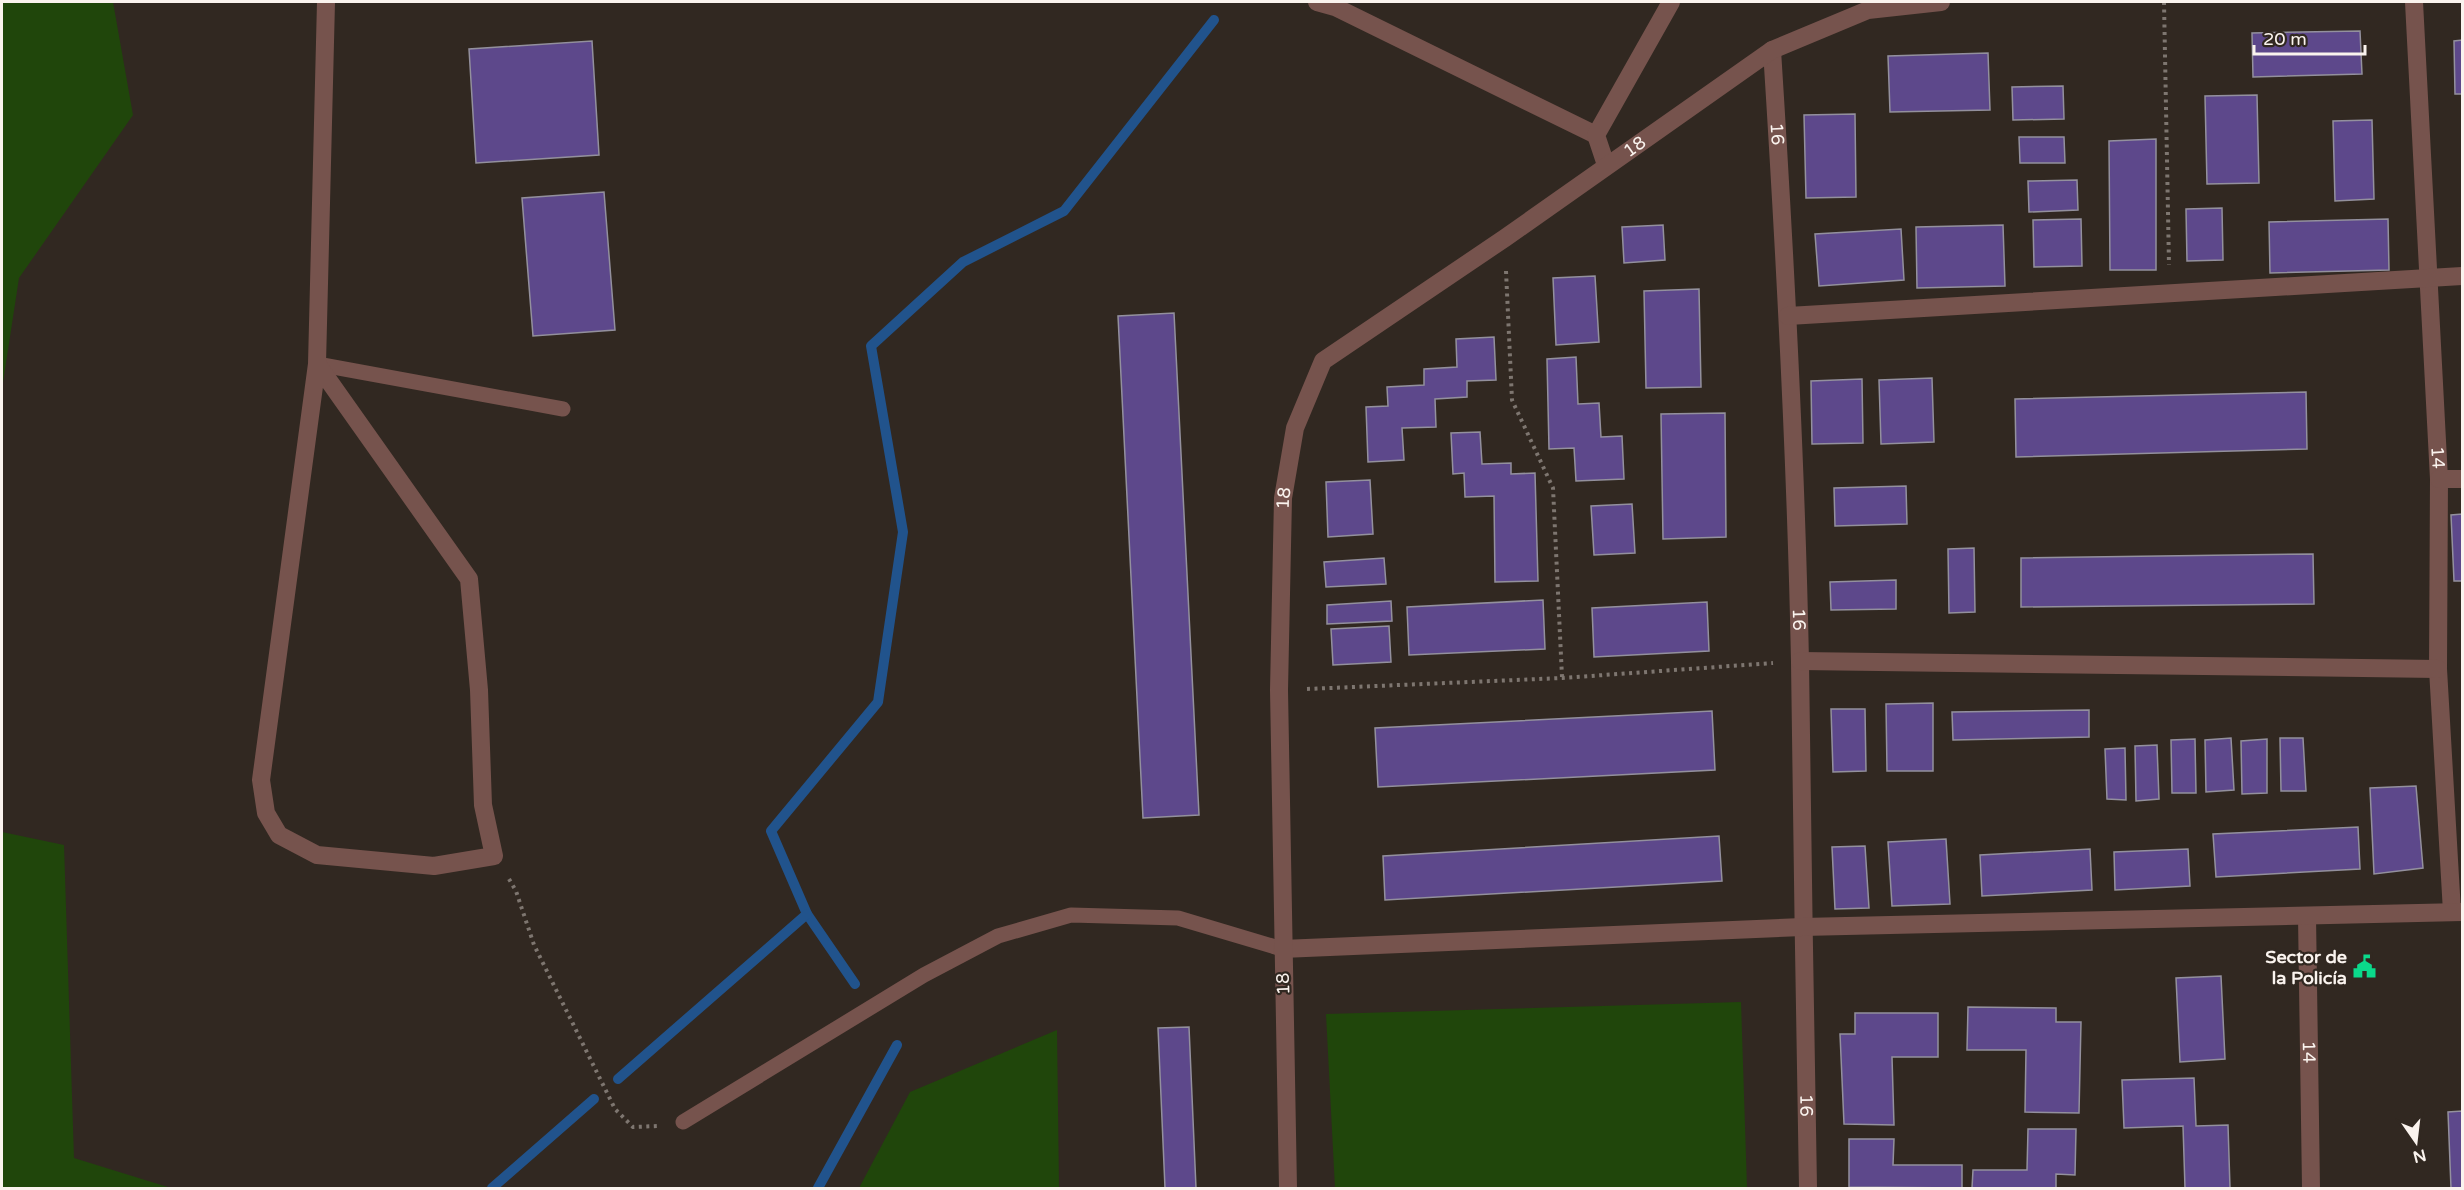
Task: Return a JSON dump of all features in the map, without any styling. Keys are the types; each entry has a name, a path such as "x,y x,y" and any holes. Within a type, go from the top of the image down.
{"street":[{"path":"317,364 469,579 479,690 483,805 494,855 434,866 317,855 279,835 266,813 261,780 317,364 326,2"},
{"path":"1317,2 1335,7 1596,135 1606,165"},
{"path":"1596,135 1671,2"},
{"name":"18","path":"1288,1188 1279,690 1283,498 1295,428 1323,361 1505,238 1772,50 1868,10 1941,2"},
{"name":"14","path":"2414,2 2439,479 2438,669 2457,912"},
{"name":"16","path":"1772,50 1788,316 1800,661 1802,927 1808,1188"},
{"path":"1788,316 2463,276"},
{"path":"2439,479 2463,479"},
{"path":"1800,661 2438,669"},
{"path":"1282,949 1802,927 2457,912"},
{"name":"14","path":"2307,916 2311,1188"}],"lane":[{"path":"317,364 563,410"},
{"path":"683,1122 924,975 998,936 1071,915 1178,918 1282,949"}],"path":[{"path":"2164,2 2170,293"},
{"path":"1505,238 1512,400 1553,488 1562,678"},
{"path":"1279,690 1562,678 1800,661"},
{"path":"494,855 516,891 534,945 615,1109 633,1127 683,1122"}],"green space":[{"path":"2,2 113,2 133,115 19,278 2,389"},
{"path":"2,832 64,845 74,1158 171,1188 2,1188"},
{"path":"1741,1002 1747,1188 1335,1188 1326,1014"},
{"path":"1057,1030 1059,1188 859,1188 910,1092"}],"building":[{"path":"2360,31 2362,74 2253,77 2252,33"},
{"path":"2462,40 2462,94 2455,94 2454,41"},
{"path":"592,41 599,155 476,163 469,49"},
{"path":"1988,53 1990,110 1890,112 1888,56"},
{"path":"2063,86 2064,119 2013,120 2012,87"},
{"path":"2257,95 2259,183 2207,184 2205,96"},
{"path":"1855,114 1856,197 1806,198 1804,115"},
{"path":"2372,120 2374,199 2335,201 2333,121"},
{"path":"2019,137 2064,137 2065,163 2020,163"},
{"path":"2156,139 2156,270 2110,270 2109,141"},
{"path":"2077,180 2078,210 2029,212 2028,181"},
{"path":"604,192 615,330 533,336 522,198"},
{"path":"2222,208 2223,260 2187,261 2186,209"},
{"path":"2081,219 2082,266 2034,267 2033,220"},
{"path":"2388,219 2389,270 2270,273 2269,222"},
{"path":"1663,225 1665,260 1624,263 1622,227"},
{"path":"2003,225 2005,286 1917,288 1916,227"},
{"path":"1901,229 1904,280 1819,286 1815,234"},
{"path":"1595,276 1599,342 1556,345 1553,278"},
{"path":"1699,289 1701,387 1646,388 1644,291"},
{"path":"1174,313 1199,815 1143,818 1118,316"},
{"path":"1494,337 1496,380 1467,381 1467,397 1435,399 1436,427 1402,428 1404,460 1368,462 1366,407 1388,406 1387,387 1424,385 1424,369 1457,367 1456,339"},
{"path":"1576,357 1578,404 1599,403 1601,437 1622,436 1624,479 1576,481 1574,448 1549,449 1547,359"},
{"path":"1932,378 1934,442 1881,444 1879,380"},
{"path":"1862,379 1863,443 1812,444 1811,381"},
{"path":"2306,392 2307,449 2016,457 2015,399"},
{"path":"1725,413 1726,537 1663,539 1661,414"},
{"path":"1480,432 1482,464 1511,463 1511,474 1535,473 1538,581 1495,582 1494,496 1465,497 1464,473 1453,474 1451,433"},
{"path":"1370,480 1373,534 1328,537 1326,482"},
{"path":"1906,486 1907,524 1835,526 1834,488"},
{"path":"1632,504 1635,553 1594,555 1591,506"},
{"path":"2462,514 2462,581 2454,581 2451,515"},
{"path":"1974,548 1975,612 1949,613 1948,549"},
{"path":"2313,554 2314,604 2021,607 2021,558"},
{"path":"1384,558 1386,584 1326,587 1324,562"},
{"path":"1896,580 1896,609 1831,610 1830,582"},
{"path":"1543,600 1545,649 1409,655 1407,607"},
{"path":"1391,601 1392,621 1327,624 1327,605"},
{"path":"1707,602 1709,651 1594,657 1592,608"},
{"path":"1389,626 1391,662 1333,665 1331,629"},
{"path":"1933,703 1933,771 1887,771 1886,704"},
{"path":"1831,709 1865,709 1866,771 1833,772"},
{"path":"2089,710 2089,737 1953,740 1952,712"},
{"path":"1712,711 1715,770 1378,787 1375,728"},
{"path":"2231,738 2234,790 2206,792 2205,740"},
{"path":"2280,738 2303,738 2306,791 2281,791"},
{"path":"2195,739 2196,793 2172,793 2171,740"},
{"path":"2267,739 2267,793 2242,794 2241,741"},
{"path":"2157,745 2159,799 2136,801 2135,746"},
{"path":"2125,748 2126,800 2107,799 2105,749"},
{"path":"2416,786 2423,868 2374,874 2370,788"},
{"path":"2358,827 2360,869 2216,877 2213,834"},
{"path":"1719,836 1722,881 1385,900 1383,856"},
{"path":"1946,839 1950,904 1892,906 1888,842"},
{"path":"1865,846 1869,908 1835,909 1832,847"},
{"path":"2090,849 2092,890 1982,896 1980,855"},
{"path":"2188,849 2190,886 2115,890 2114,852"},
{"path":"2221,976 2225,1059 2180,1062 2176,978"},
{"path":"1968,1007 2056,1008 2056,1022 2081,1022 2079,1113 2025,1112 2026,1050 1967,1050"},
{"path":"1855,1013 1938,1013 1938,1057 1892,1057 1894,1125 1844,1124 1840,1034 1855,1034"},
{"path":"1189,1027 1196,1188 1165,1188 1158,1028"},
{"path":"2194,1078 2196,1126 2228,1125 2230,1188 2185,1188 2183,1126 2124,1128 2122,1080"},
{"path":"2462,1111 2462,1188 2451,1188 2448,1112"},
{"path":"2028,1129 2076,1129 2075,1175 2056,1174 2056,1188 1972,1188 1973,1170 2027,1170"},
{"path":"1849,1139 1894,1139 1893,1165 1962,1165 1962,1188 1849,1187"}],"waterway":[{"path":"855,984 807,914 771,831 878,702 903,532 871,346 963,262 1064,211 1214,20"},
{"path":"618,1079 807,914"},
{"path":"818,1188 897,1045"},
{"path":"492,1188 594,1099"}],"place":[{"name":"Sector de la Policía","path":"2365,967"}]}
